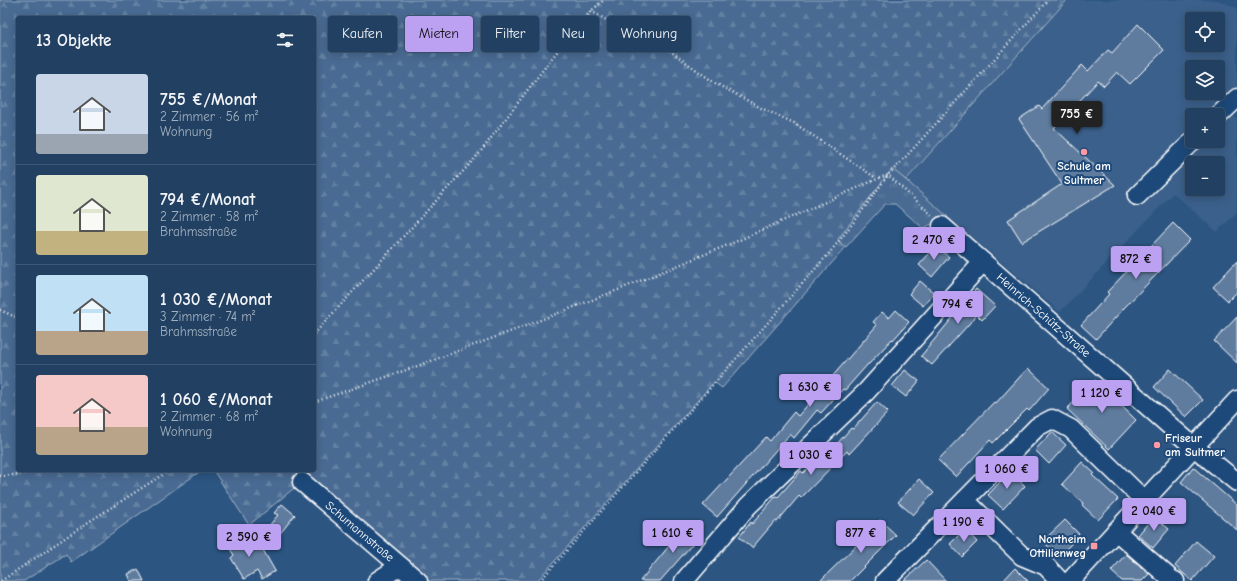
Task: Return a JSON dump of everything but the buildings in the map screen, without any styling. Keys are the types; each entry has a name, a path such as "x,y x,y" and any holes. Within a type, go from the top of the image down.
{"street":[{"path":"1225,109 1237,98"},
{"path":"1137,196 1186,148"},
{"name":"Heinrich-Schütz-Straße","path":"938,221 1194,447 1237,482"},
{"path":"684,581 748,506 866,392 983,262"},
{"path":"1070,581 1237,400"},
{"path":"885,581 1037,427 1052,419 1072,429 1145,501"},
{"name":"Schumannstraße","path":"302,482 418,581"},
{"path":"965,500 1022,556 1046,566 1060,581"},
{"path":"1116,531 1175,581"},
{"path":"377,581 400,566"}],"path":[{"path":"316,332 478,155 552,58 591,11 604,0"},
{"path":"540,581 831,251 888,175 1048,0"},
{"path":"591,11 633,36 670,51 715,84 761,108 794,122 877,178"},
{"path":"316,401 491,339 618,290 735,242 877,178 888,175"},
{"path":"888,175 938,221"},
{"path":"0,310 16,317"},
{"path":"0,476 36,472"},
{"path":"1,581 87,523 167,472"}],"shaded area":[{"name":"Schule am Sultmer","path":"1067,0 1217,0 1237,8 1237,89 1221,104 1237,119 1237,212 1217,232 1173,193 1060,312 906,181"}],"green space":[{"path":"0,0 1067,0 906,180 892,169 838,239 845,248 722,388 714,382 537,581 429,581 375,535 299,484 249,525 214,472 316,472 316,16 16,16 16,472 199,472 71,562 66,554 24,581 0,581"},
{"path":"892,168 948,217 923,228 895,204 885,204 845,248 837,239"}],"place":[{"name":"Schule am Sultmer","path":"1084,152"},
{"name":"Friseur am Sultmer","path":"1157,445"},
{"name":"Northeim Ottilienweg","path":"1094,546"}]}
